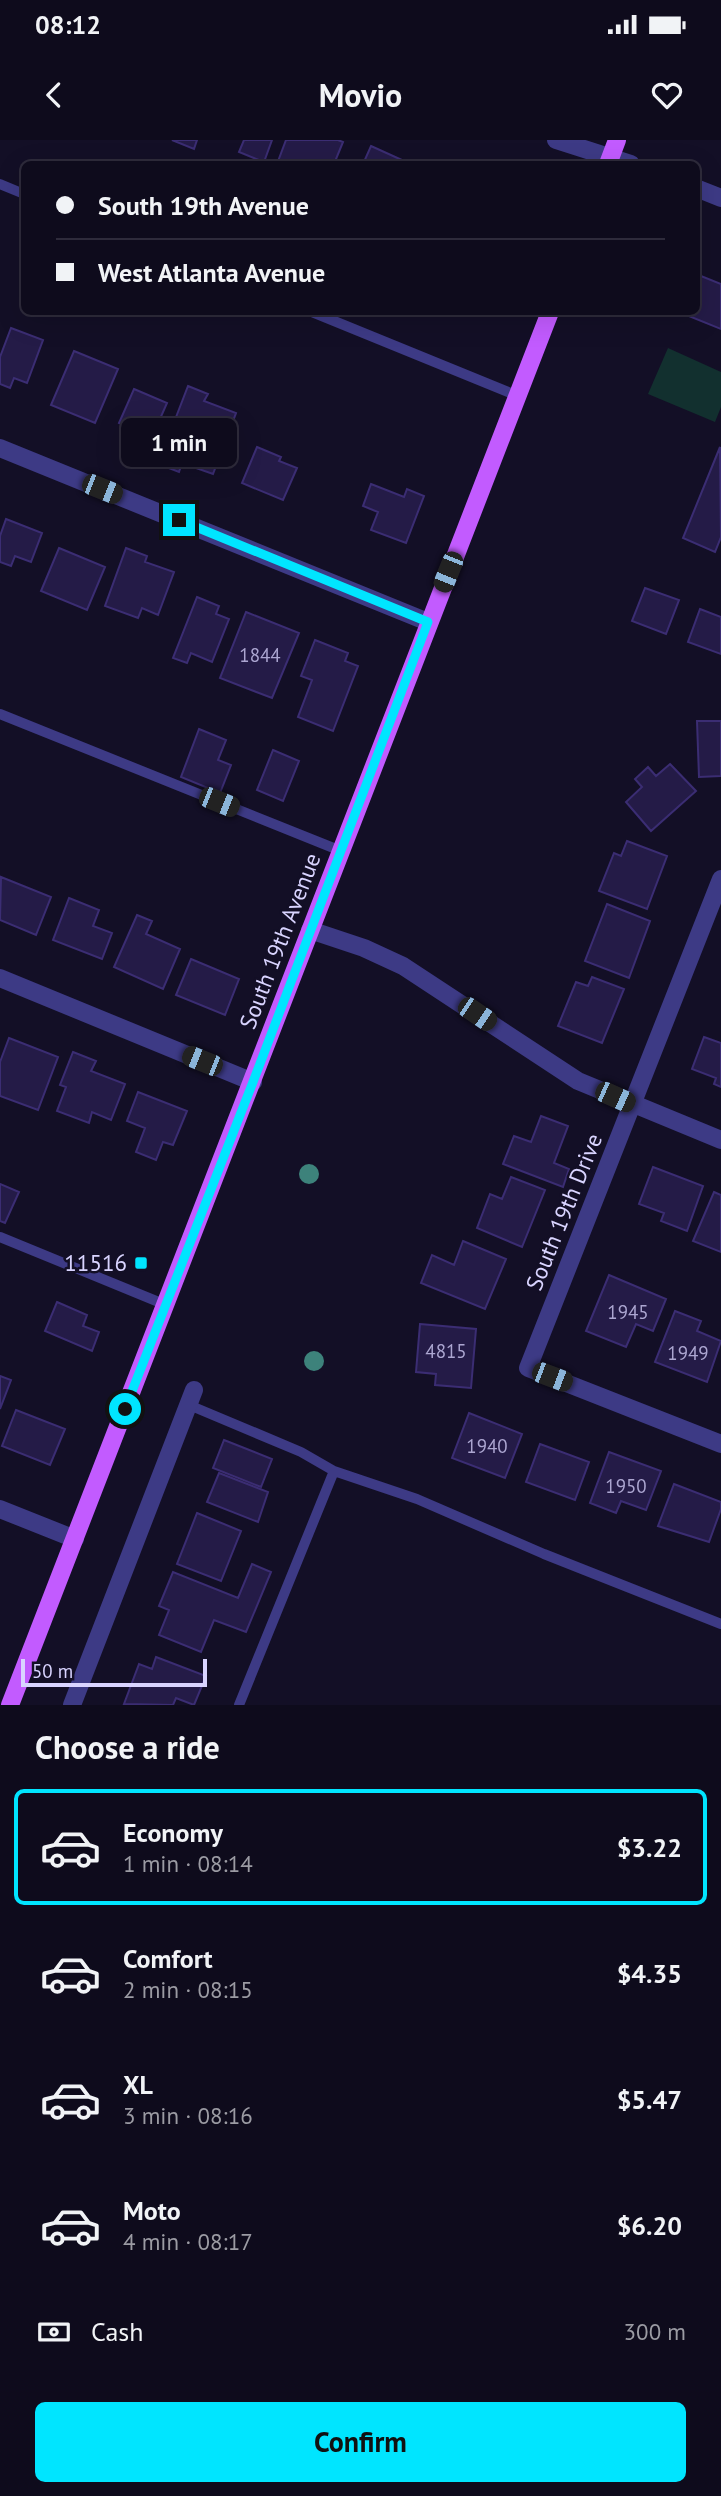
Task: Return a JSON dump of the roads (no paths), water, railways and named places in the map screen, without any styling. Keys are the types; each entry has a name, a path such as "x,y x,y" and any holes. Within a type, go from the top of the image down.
{"main road":[{"path":"609,161 617,140"},
{"name":"South 19th Avenue","path":"10,1705 549,315"}],"street":[{"path":"556,140 609,161"},
{"path":"700,190 721,198"},
{"path":"0,448 428,622"},
{"name":"South 19th Drive","path":"721,879 528,1368 721,1444"},
{"path":"310,930 364,948 403,966 578,1081 633,1106 721,1140"},
{"path":"0,978 253,1082"},
{"path":"72,1705 192,1397"},
{"path":"0,1509 75,1539"}],"lane":[{"path":"0,184 21,193"},
{"path":"319,315 518,396"},
{"path":"0,714 341,851"},
{"path":"0,1237 166,1305"},
{"path":"192,1397 334,1471 416,1499 721,1624"},
{"path":"239,1705 334,1471"}],"place":[{"name":"11516","path":"141,1263"}]}
